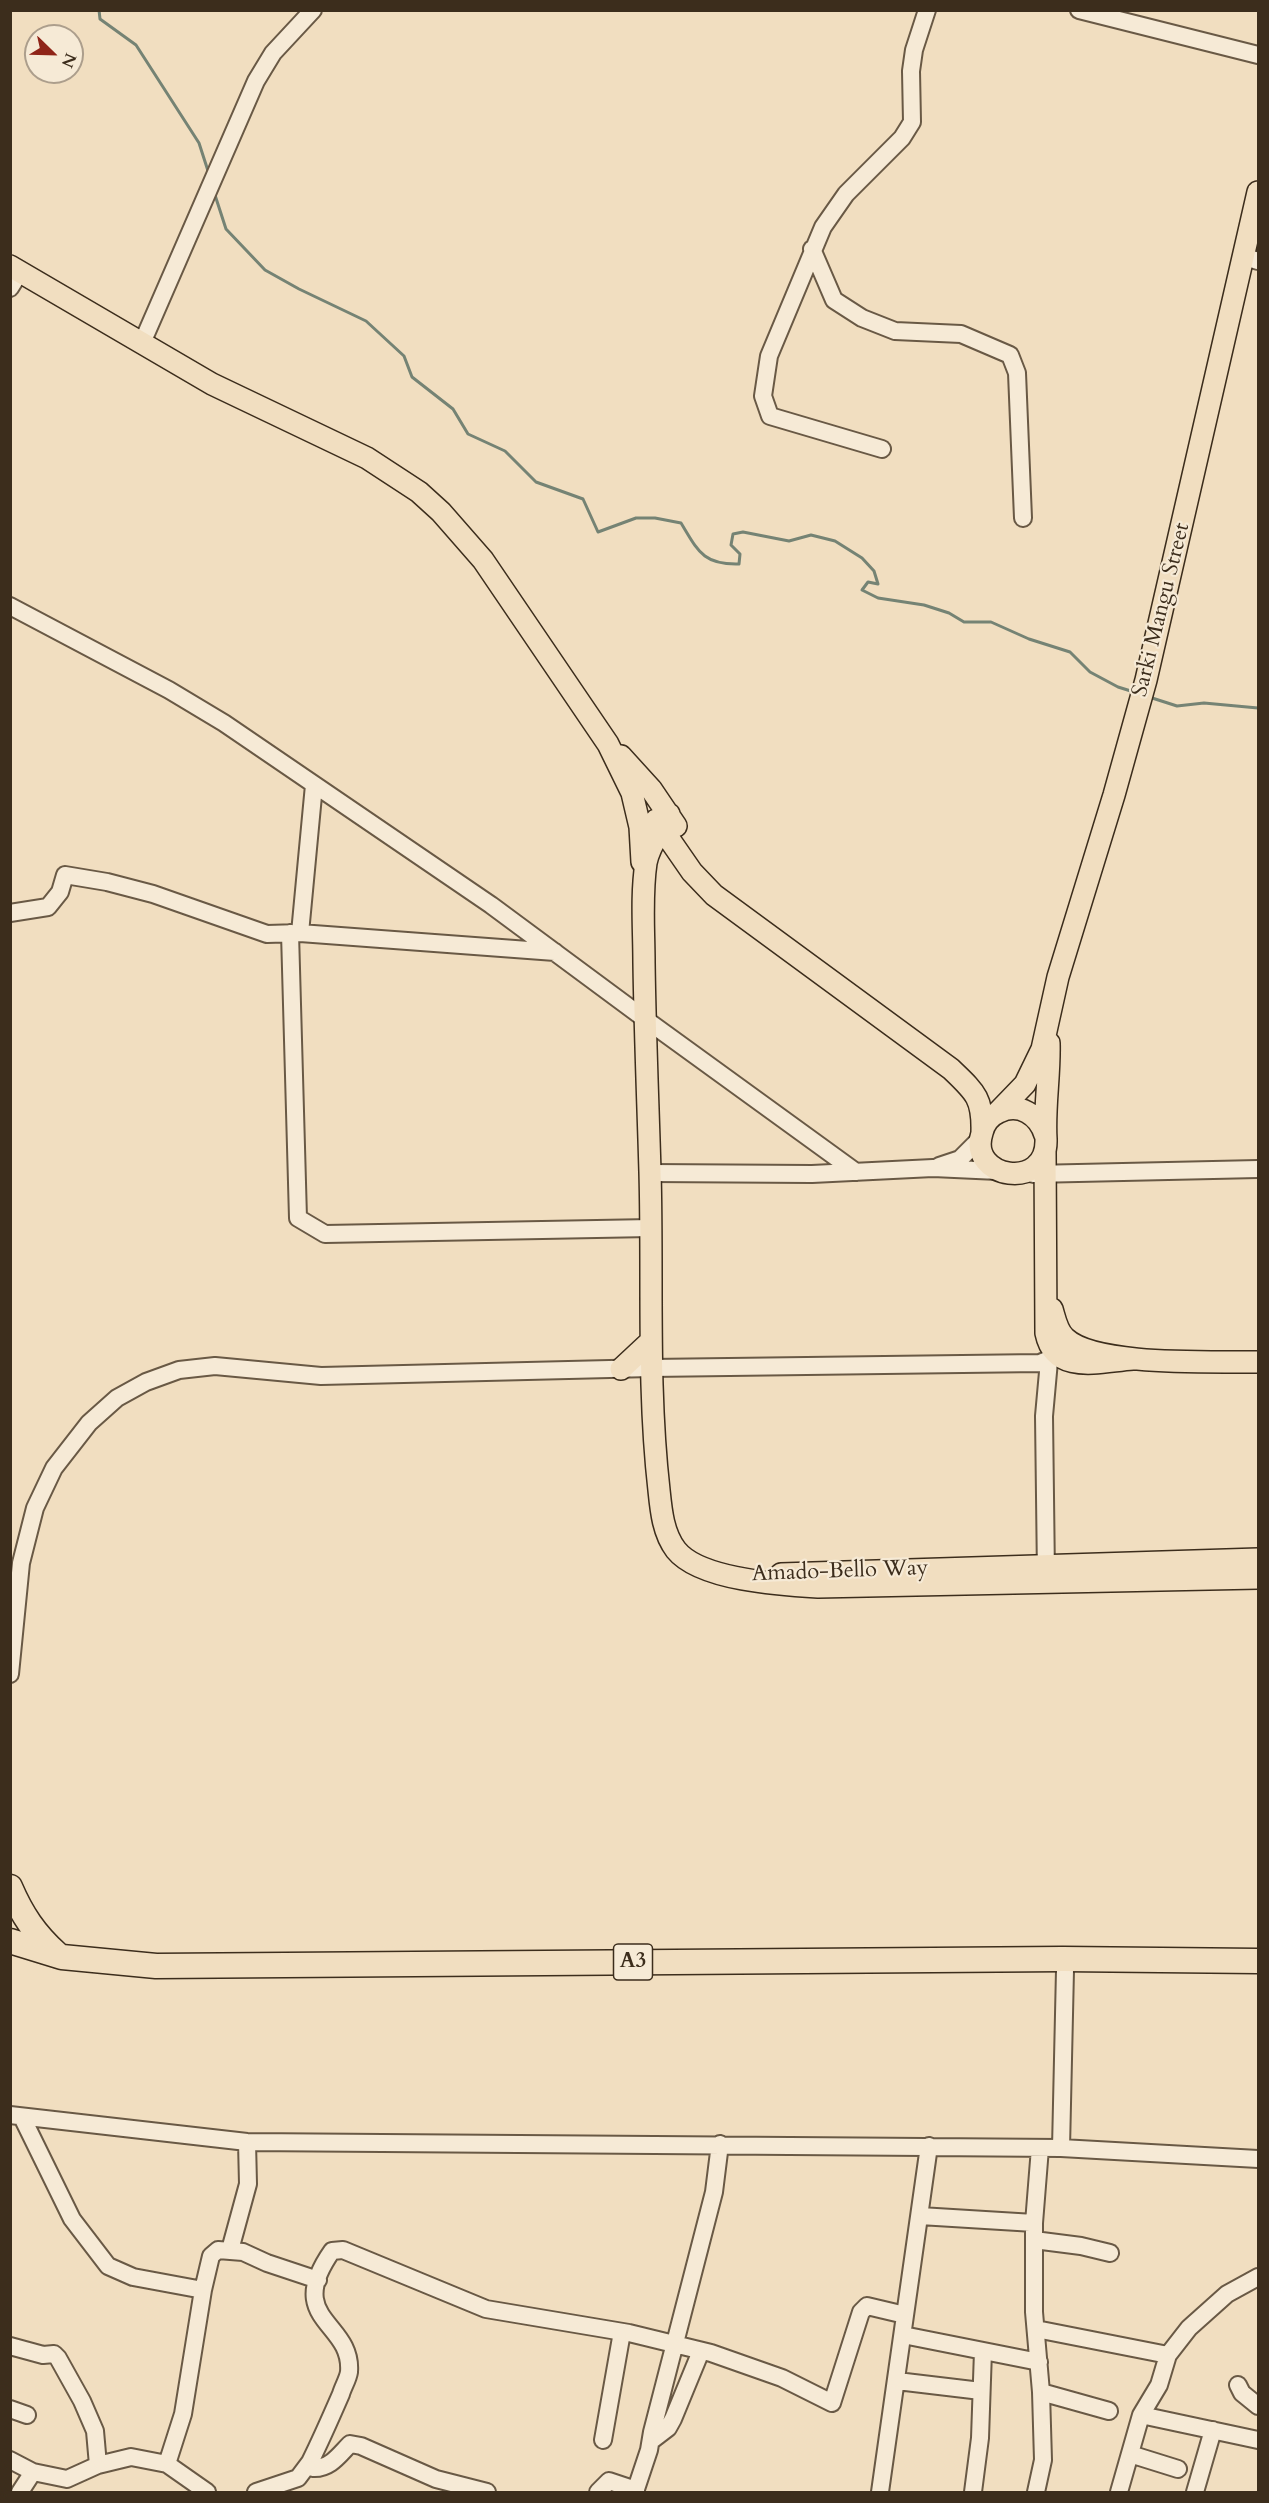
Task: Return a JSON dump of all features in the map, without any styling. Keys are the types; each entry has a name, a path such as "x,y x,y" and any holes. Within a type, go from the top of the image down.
{"highway":[{"path":"10,1887 26,1922 41,1940 62,1957"},
{"name":"A3","path":"10,1941 62,1957 156,1966 1051,1959 1258,1961"},
{"name":"A3","path":"10,1954 108,1976 170,1979 1258,1970"}],"main road":[{"name":"Sarki Mangu Street","path":"1048,1024 1058,977 1146,680 1252,259 1258,192"},
{"path":"14,275 142,343 212,384 367,458 419,492 441,512 483,560 608,744 632,793 640,827 643,893"},
{"path":"608,744 633,768 702,885 767,936 951,1070 1010,1108 1038,1119 1045,1141 1038,1164 1009,1173"},
{"path":"620,767 665,822"},
{"path":"643,893 648,853 665,822"},
{"name":"Amado-Bello Way","path":"643,893 651,1228 651,1368 658,1489 664,1526 677,1551 694,1565 719,1574 788,1586 818,1587 1258,1559"},
{"path":"981,1135 988,1120 1010,1108 1035,1068 1048,1024"},
{"path":"1048,1024 1045,1141 1046,1334 1051,1350 1070,1362 1078,1363 1134,1359 1258,1362"},
{"path":"951,1070 978,1097 983,1114 981,1135 983,1155 989,1164 1009,1173 1034,1193 1045,1219"},
{"path":"621,1369 651,1341"},
{"name":"Amado-Bello Way","path":"1046,1574 1258,1578"}],"street":[{"path":"142,343 256,81 297,18 313,10"},
{"path":"882,450 770,416 763,396 769,356 823,227 846,194 908,130 914,111 911,71 927,10"},
{"path":"1079,10 1258,55"},
{"path":"812,249 834,300 862,318 895,331 961,334 1010,355 1017,373 1023,518"},
{"path":"10,606 169,690 224,723 491,905 645,1020 856,1172"},
{"path":"314,785 295,933 298,1218 325,1234 651,1228"},
{"path":"10,913 48,907 60,892 65,875 107,882 153,894 267,934 295,933 555,952"},
{"path":"933,1168 960,1159 981,1135"},
{"path":"650,1173 812,1174 933,1168 1009,1173 1258,1169"},
{"path":"10,1674 15,1583 35,1508 54,1468 89,1423 117,1398 164,1374 203,1366 321,1376 651,1368 1040,1363 1057,1352"},
{"path":"1046,1574 1044,1416 1057,1352"},
{"path":"1061,2148 1065,1970"},
{"path":"16,2116 247,2142 1061,2148 1258,2159"},
{"path":"16,2116 72,2219 108,2266 133,2277 202,2290"},
{"path":"230,2250 248,2184 247,2142"},
{"path":"598,2493 609,2481 636,2491 651,2441 714,2193 720,2144"},
{"path":"880,2493 929,2146"},
{"path":"1036,2493 1043,2460 1036,2329 1034,2232 1040,2148"},
{"path":"920,2216 1034,2232 1110,2253"},
{"path":"167,2464 183,2414 202,2290 211,2256 218,2250 243,2252 267,2263 318,2280"},
{"path":"256,2493 298,2478 310,2462 328,2427 349,2373 347,2349 319,2313 315,2303 318,2280 332,2251 343,2250 486,2309 622,2332 701,2351 782,2378 832,2403 861,2312 867,2306 905,2315"},
{"path":"1119,2493 1142,2415 1159,2385 1168,2355 1189,2328 1227,2294 1258,2277"},
{"path":"1036,2329 1168,2355"},
{"path":"603,2440 622,2332"},
{"path":"903,2335 1038,2362"},
{"path":"10,2346 43,2355 54,2354 58,2358 82,2401 95,2431 98,2465"},
{"path":"651,2441 668,2428 673,2419 701,2351"},
{"path":"974,2493 983,2351"},
{"path":"897,2381 981,2391"},
{"path":"1238,2385 1242,2392 1258,2406"},
{"path":"1041,2392 1109,2411"},
{"path":"10,2409 27,2415"},
{"path":"1142,2415 1258,2440"},
{"path":"1195,2493 1213,2430"},
{"path":"310,2462 313,2468 321,2469 331,2464 350,2444 361,2445 436,2479 487,2493"},
{"path":"1130,2454 1178,2469"},
{"path":"10,2460 33,2472 67,2479 98,2465 131,2457 167,2464 207,2493"},
{"path":"20,2493 33,2472"}],"waterway":[{"path":"99,10 100,19 136,45 199,143 209,174"},
{"path":"214,192 226,229 265,270 366,321 404,356 412,377 453,409 468,434 505,451 536,482 583,499 598,532 636,518 655,518 681,523 697,549 709,559 727,564 739,564 740,554 731,545 733,534 743,532 789,541 811,535 835,541 862,558 874,571 878,584 868,582 862,590 878,598 924,605 949,613 964,622 991,622 1029,639 1070,652 1090,672 1118,687 1134,692"},
{"path":"1149,697 1177,706 1204,703 1258,708"}]}
